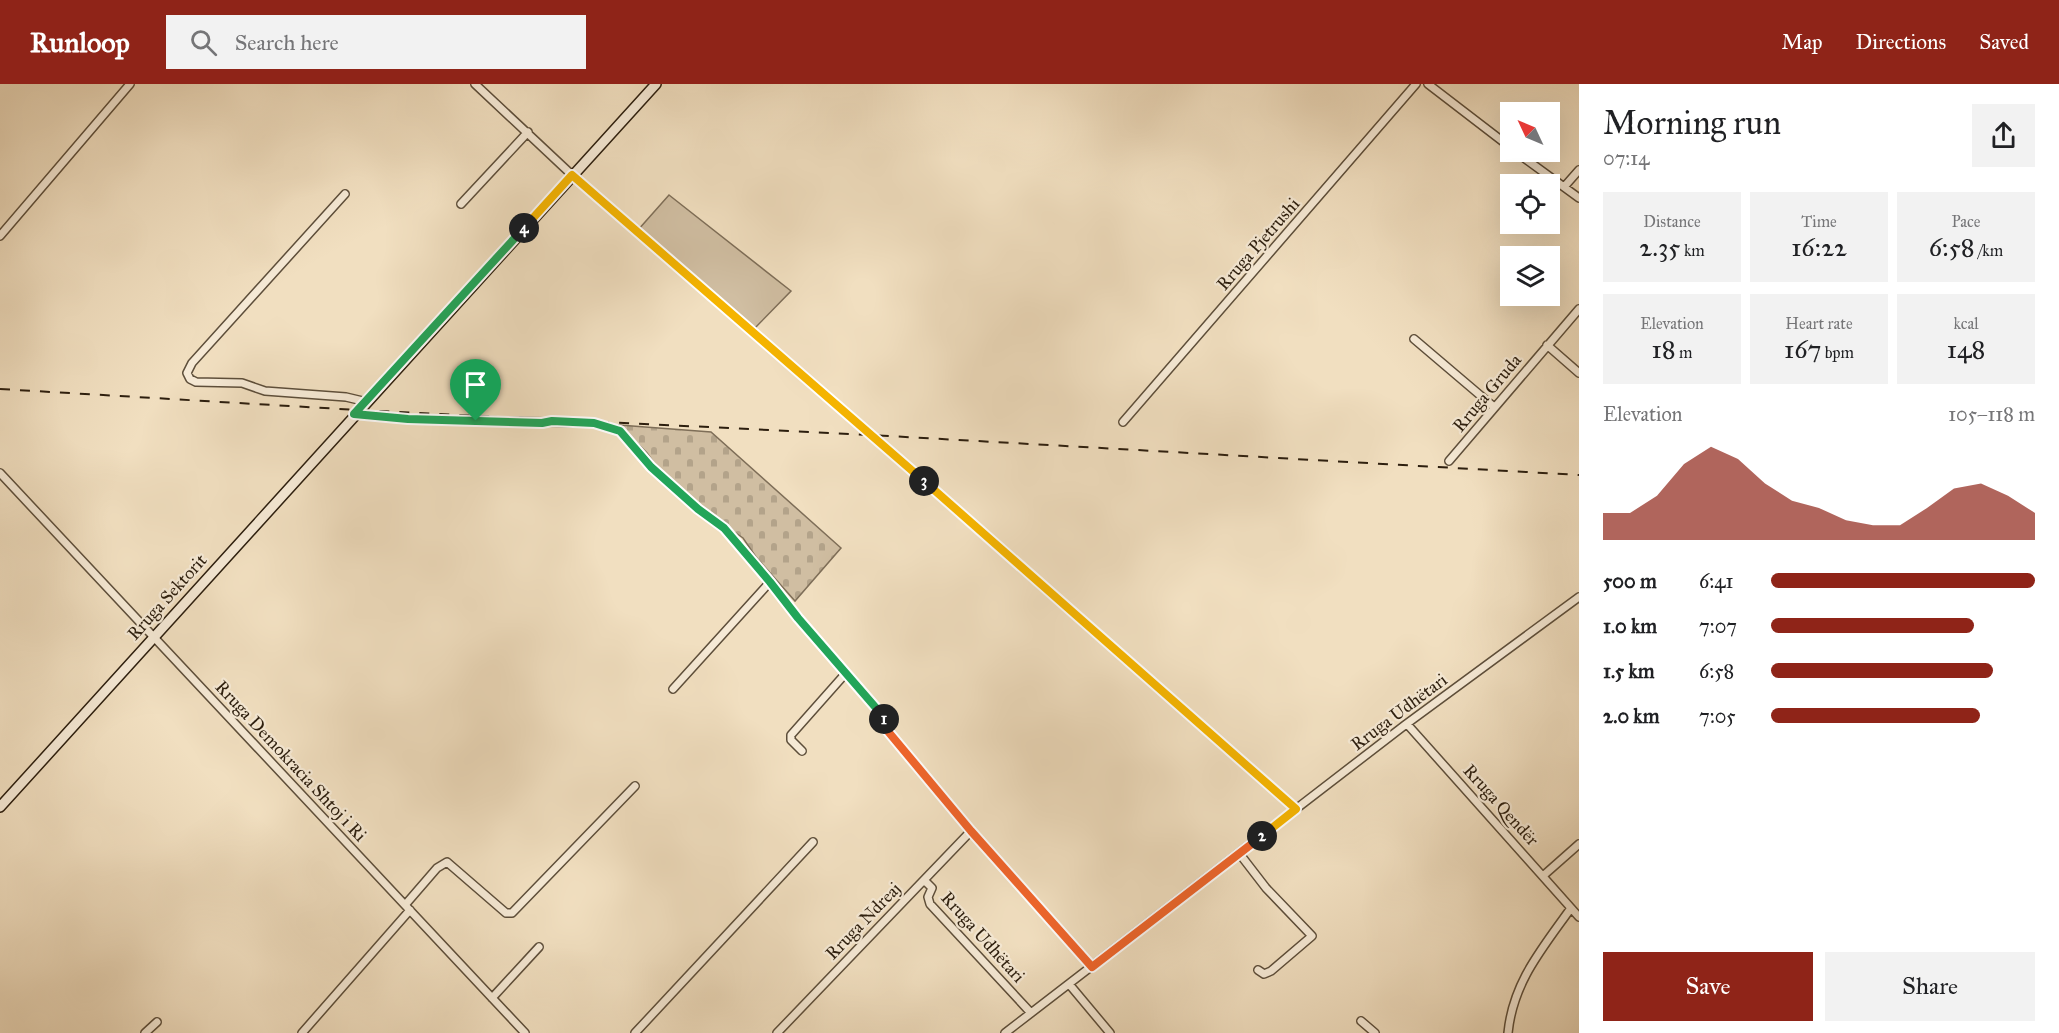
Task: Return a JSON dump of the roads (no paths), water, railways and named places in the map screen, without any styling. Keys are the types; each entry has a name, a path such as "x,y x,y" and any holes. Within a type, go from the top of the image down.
{"street":[{"path":"0,236 130,84"},
{"path":"476,84 572,175 880,442 1296,809"},
{"name":"Rruga Sektorit","path":"0,807 656,84"},
{"name":"Rruga Pjetrushi","path":"1123,422 1416,84"},
{"path":"1428,84 1500,139"},
{"path":"461,204 528,132"},
{"path":"1530,162 1579,198"},
{"path":"1564,187 1579,170"},
{"path":"345,194 192,363 187,373 190,379 196,382 242,383 265,391 346,397 367,402"},
{"name":"Rruga Gruda","path":"1449,461 1579,309"},
{"path":"1414,339 1494,407"},
{"path":"1547,345 1579,373"},
{"path":"356,412 408,419 594,423 620,431 651,467 698,509 724,528 883,716 886,729 971,831 1092,967"},
{"name":"Rruga Demokracia Shtoj i Ri","path":"0,473 525,1033"},
{"path":"673,689 770,582"},
{"name":"Rruga Udhëtari","path":"1005,1033 1407,724 1579,597"},
{"path":"802,751 791,740 791,735 846,673"},
{"name":"Rruga Qendër","path":"1407,724 1544,875 1579,917"},
{"path":"302,1033 408,908 437,868 447,862 506,913 512,913 635,786"},
{"name":"Rruga Ndreaj","path":"777,1033 971,831"},
{"path":"635,1033 813,842"},
{"path":"1544,875 1579,844"},
{"path":"1239,853 1266,888 1312,936 1271,971 1264,974 1258,970"},
{"name":"Rruga Udhëtari","path":"924,880 932,888 928,897 930,904 1031,1013"},
{"path":"1508,1033 1515,996 1522,979 1570,908"},
{"path":"492,998 539,947"},
{"path":"1069,984 1110,1033"},
{"path":"1361,1021 1375,1033"},
{"path":"145,1033 157,1022"}],"railway":[{"path":"0,389 1579,475"}]}
